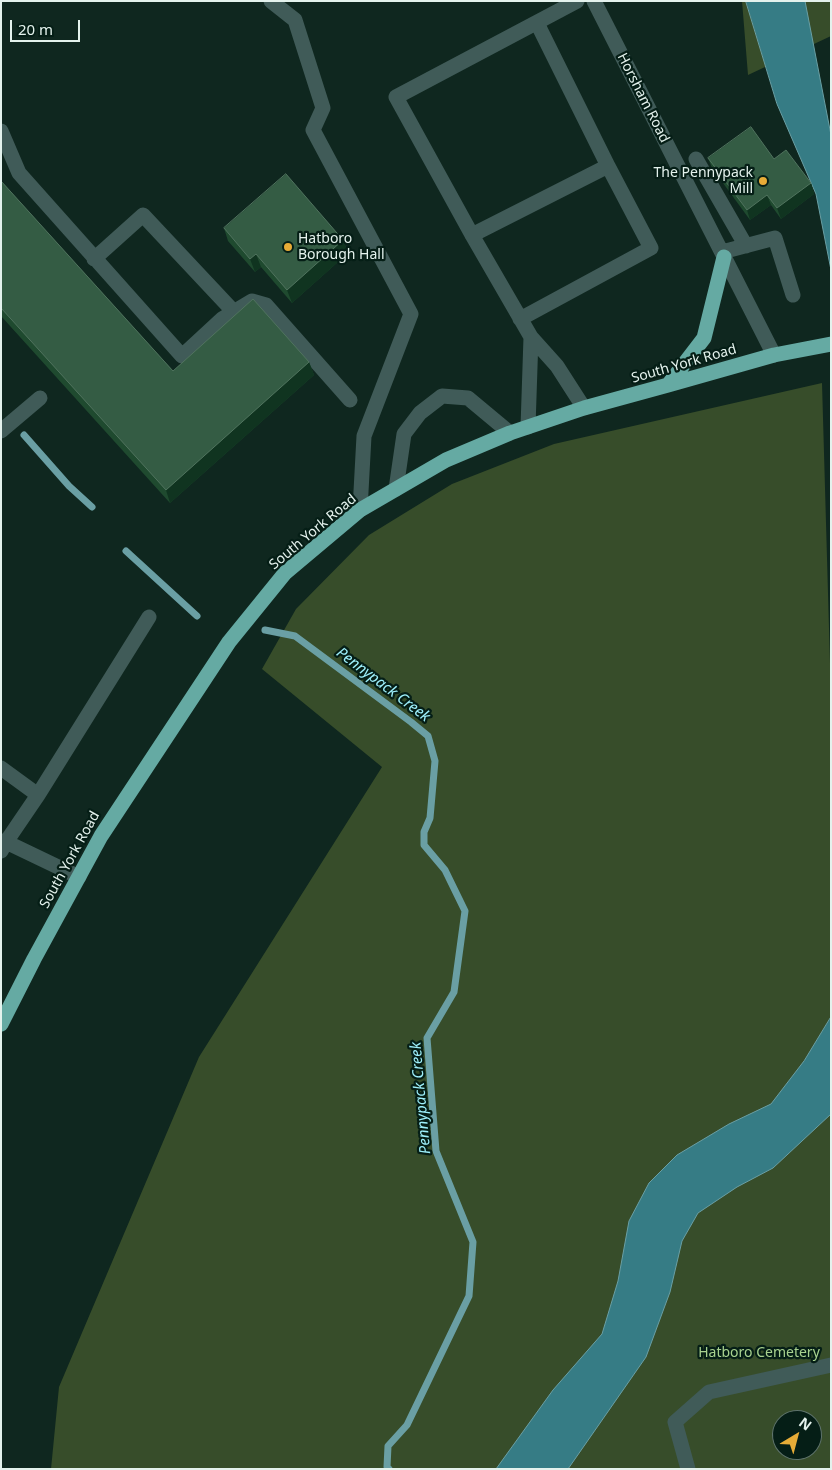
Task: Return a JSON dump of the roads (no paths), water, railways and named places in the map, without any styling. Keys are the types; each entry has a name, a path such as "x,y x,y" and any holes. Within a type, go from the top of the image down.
{"highway":[{"path":"668,385 704,338 723,254"},
{"name":"South York Road","path":"2,1021 101,836 230,642 286,573 360,510 446,460 510,433 584,408 774,355 826,345"}],"street":[{"path":"271,1 295,20 323,108 313,130 411,314 364,436 360,510"},
{"path":"577,1 396,96 520,319 531,337 557,366 584,408"},
{"name":"Horsham Road","path":"594,1 774,355"},
{"path":"520,319 651,248 537,22"},
{"path":"2,135 19,172 94,259 182,356 222,319 252,301 266,305 350,400"},
{"path":"696,159 746,246"},
{"path":"472,235 608,166"},
{"path":"94,259 143,215 234,312"},
{"path":"723,254 775,238 793,294"},
{"path":"528,427 531,337"},
{"path":"396,489 404,434 420,413 442,396 468,398 510,433"},
{"path":"1,431 40,398"},
{"path":"79,877 3,845 38,795 149,617"},
{"path":"1,768 38,795"},
{"path":"688,1469 675,1422 709,1392 831,1365"}],"water":[{"path":"746,1 805,1 831,135 831,270 816,194 777,104"},
{"path":"831,1017 831,1114 773,1168 737,1187 698,1213 682,1241 670,1292 646,1357 568,1469 496,1469 553,1390 602,1334 618,1281 629,1221 649,1183 677,1155 729,1124 771,1104 804,1061"}],"waterway":[{"name":"Pennypack Creek","path":"24,435 69,486 92,507"},
{"name":"Pennypack Creek","path":"126,551 197,616"},
{"name":"Pennypack Creek","path":"265,630 295,636 428,736 435,761 430,818 424,832 424,845 445,870 465,911 454,992 427,1038 436,1151 473,1242 469,1296 407,1425 388,1446 387,1467 389,1469"}],"place":[{"name":"The Pennypack Mill","path":"763,181"},
{"name":"Hatboro Borough Hall","path":"288,247"}],"park label":[{"name":"Hatboro Cemetery","path":"759,1353"}]}
